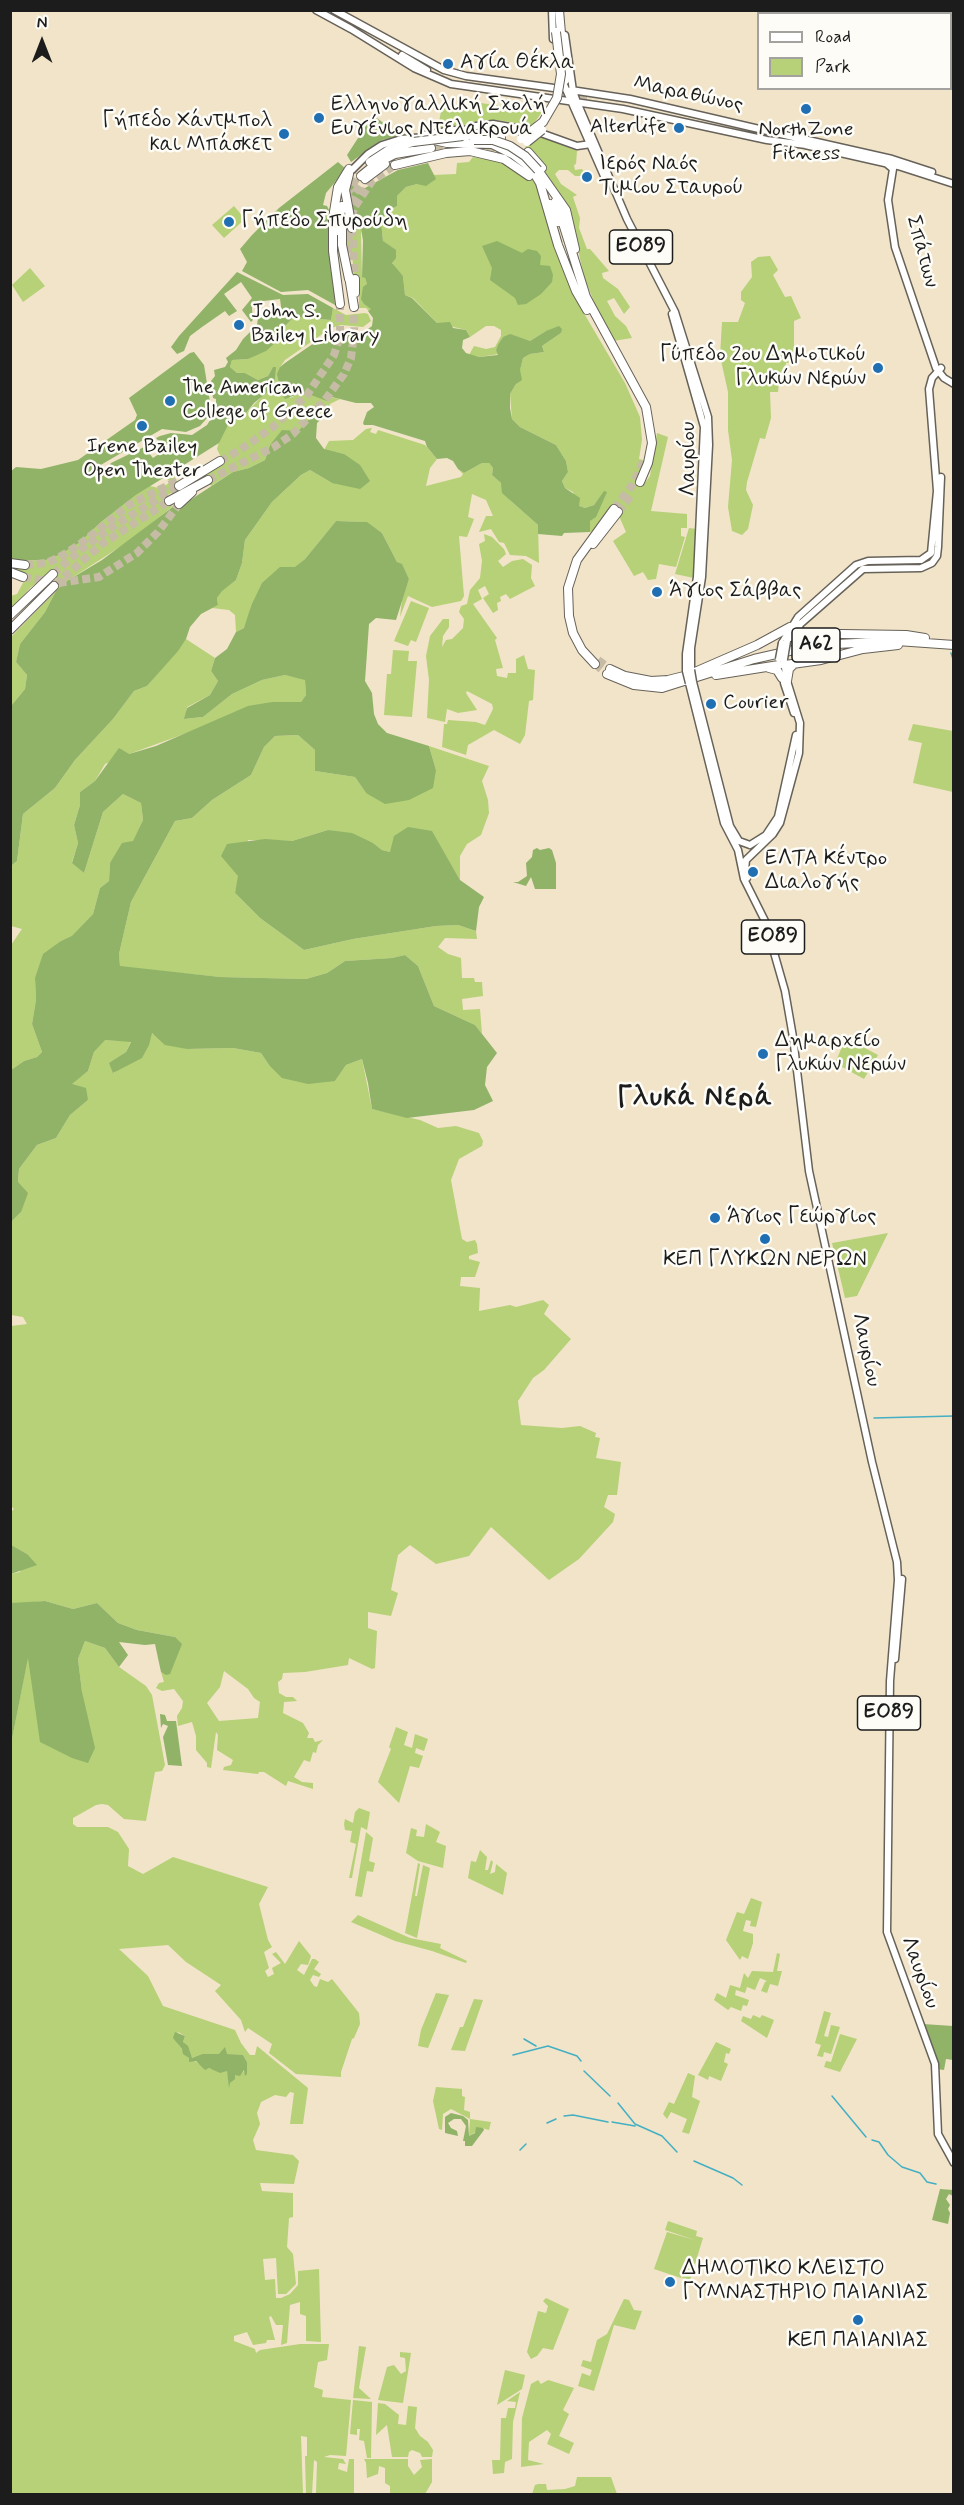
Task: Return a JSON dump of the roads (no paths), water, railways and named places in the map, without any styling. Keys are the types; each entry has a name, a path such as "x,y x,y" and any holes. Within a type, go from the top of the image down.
{"highway":[{"path":"519,142 543,122 557,98 561,74 557,10"},
{"path":"352,279 342,240 343,210 337,232 340,304 333,251 333,218 338,187 384,152 413,142 486,135 507,140 528,152 560,199 567,214 588,307"},
{"path":"437,137 495,141 510,146 540,169"},
{"path":"437,137 492,144 503,148 531,168 540,183 555,236 572,282 588,307 640,404 647,432 644,460"},
{"path":"352,228 345,190 346,180 395,154 431,148"},
{"path":"395,165 446,153 470,151 504,159 529,176"},
{"path":"357,173 412,155"},
{"path":"553,202 578,290 646,407 652,443 648,463 640,482"},
{"path":"348,253 354,307"},
{"path":"178,483 217,463"},
{"path":"169,501 208,480 179,504"},
{"path":"596,662 577,642 571,625 568,605 572,578 582,551 616,510"},
{"path":"10,563 25,565"},
{"path":"10,572 23,577"},
{"path":"10,615 53,574"},
{"path":"10,630 54,586"},
{"path":"688,678 794,627 805,634"},
{"path":"775,636 786,640 805,634 906,634 930,638"},
{"name":"Α62","path":"609,671 625,682 644,687 662,688 772,650 817,641 890,636 930,638 954,645"},
{"name":"Α62","path":"688,678 754,659 816,645 865,641 954,645"},
{"path":"688,678 768,667 782,662 794,664 821,660 862,649 895,645 954,645"},
{"path":"768,667 777,670 785,679 794,664"}],"main road":[{"path":"318,10 446,78 477,86 571,95"},
{"path":"550,93 558,84 557,10"},
{"path":"557,10 571,95 586,136 583,141 586,144"},
{"path":"335,11 442,73 477,82 550,93 559,100"},
{"path":"558,73 571,95"},
{"path":"550,93 555,108"},
{"path":"540,130 559,100 571,95"},
{"path":"559,100 571,95"},
{"name":"Μαραθώνος","path":"571,95 897,163"},
{"name":"Μαραθώνος","path":"571,95 587,98 630,99 897,163 954,182"},
{"name":"Λαυρίου","path":"571,95 582,113 586,144 675,312 708,417 709,445 702,577 688,678 729,822 736,836 747,844 750,856 745,864 746,873 770,924 788,990 797,1036 809,1149 817,1191 876,1461 902,1564 894,1680 891,1825 887,1860"},
{"path":"582,113 587,98"},
{"path":"357,173 372,151 389,142 406,138 437,137 486,122 540,130 586,144"},
{"path":"454,137 480,125 497,125 586,144"},
{"name":"Λαυρίου","path":"586,144 594,153 623,220 671,314 703,419 697,577 686,654 688,678 724,823 738,852 742,875 765,921 785,991 793,1037 810,1177 870,1452 898,1565 890,1681 888,1938 935,2064 938,2134 954,2163"},
{"name":"Σπάτων","path":"884,162 892,167 893,173 888,200 894,241 941,371"},
{"name":"Σπάτων","path":"897,163 892,198 898,243 941,371"},
{"path":"941,371 954,382"},
{"path":"794,627 860,570 882,567 921,567 928,566 935,560 938,547 940,475 932,392 933,385 941,371"},
{"path":"785,679 800,723 797,760 780,823 773,834 750,856 742,858 738,852 747,844 764,837 774,825 794,752 795,717 785,679 782,662 786,640 798,617 856,562 921,560 928,557 932,547 937,483 928,392 931,381 941,371"},
{"path":"871,573 882,567"}],"waterway":[{"path":"951,653 954,662"},
{"path":"874,1418 954,1416"},
{"path":"524,2039 536,2046"},
{"path":"513,2055 548,2046 577,2056 581,2061"},
{"path":"584,2071 610,2096"},
{"path":"832,2096 866,2137"},
{"path":"618,2103 635,2124 662,2136 677,2152"},
{"path":"564,2116 573,2115 608,2122"},
{"path":"547,2123 556,2119"},
{"path":"612,2122 635,2126"},
{"path":"872,2140 879,2142 888,2155 902,2167 920,2173 927,2182 936,2184"},
{"path":"520,2150 526,2144"},
{"path":"694,2161 733,2178 742,2185"}],"tunnel":[{"path":"570,94 587,96"},
{"path":"554,96 587,100"},
{"path":"435,148 474,147"},
{"path":"474,150 503,148"},
{"path":"412,155 441,152"},
{"path":"348,253 349,228 354,208 372,181 395,165"},
{"path":"346,196 359,174"},
{"path":"345,214 353,195 365,179"},
{"path":"352,228 355,279"},
{"path":"220,461 273,427 307,395 334,355 340,336 340,304"},
{"path":"208,480 274,447 293,434 325,400 344,374 351,358 354,307"},
{"path":"614,509 633,484 644,460"},
{"path":"25,565 46,563 58,558 79,545 129,505 177,481"},
{"path":"53,574 112,527 179,486"},
{"path":"618,512 632,494"},
{"path":"55,585 102,544 169,501"},
{"path":"23,577 58,583 99,577 137,553 158,532 179,504"},
{"path":"598,660 610,669"},
{"path":"595,664 607,674"}],"place":[{"name":"Αγία Θέκλα","path":"448,64"},
{"name":"NorthZone Fitness","path":"806,109"},
{"name":"Ελληνογαλλική Σχολή Ευγένιος Ντελακρουά","path":"319,118"},
{"name":"Alterlife","path":"679,128"},
{"name":"Γήπεδο Χάντμπολ και Μπάσκετ","path":"284,134"},
{"name":"Ιερός Ναός Τιμίου Σταυρού","path":"587,177"},
{"name":"Γήπεδο Σπυρούδη","path":"229,222"},
{"name":"John S. Bailey Library","path":"239,325"},
{"name":"Γύπεδο 2ου Δημοτικού Γλυκών Νερών","path":"878,368"},
{"name":"The American College of Greece","path":"170,401"},
{"name":"Irene Bailey Open Theater","path":"142,426"},
{"name":"Άγιος Σάββας","path":"657,592"},
{"name":"Courier","path":"711,704"},
{"name":"ΕΛΤΑ Κέντρο Διαλογής","path":"753,872"},
{"name":"Δημαρχείο Γλυκών Νερών","path":"763,1054"},
{"name":"Άγιος Γεώργιος","path":"715,1218"},
{"name":"ΚΕΠ ΓΛΥΚΩΝ ΝΕΡΩΝ","path":"765,1239"},
{"name":"ΔΗΜΟΤΙΚΟ ΚΛΕΙΣΤΟ ΓΥΜΝΑΣΤΗΡΙΟ ΠΑΙΑΝΙΑΣ","path":"670,2282"},
{"name":"ΚΕΠ ΠΑΙΑΝΙΑΣ","path":"858,2320"}],"district":[{"name":"Γλυκά Νερά","path":"695,1099"}]}
